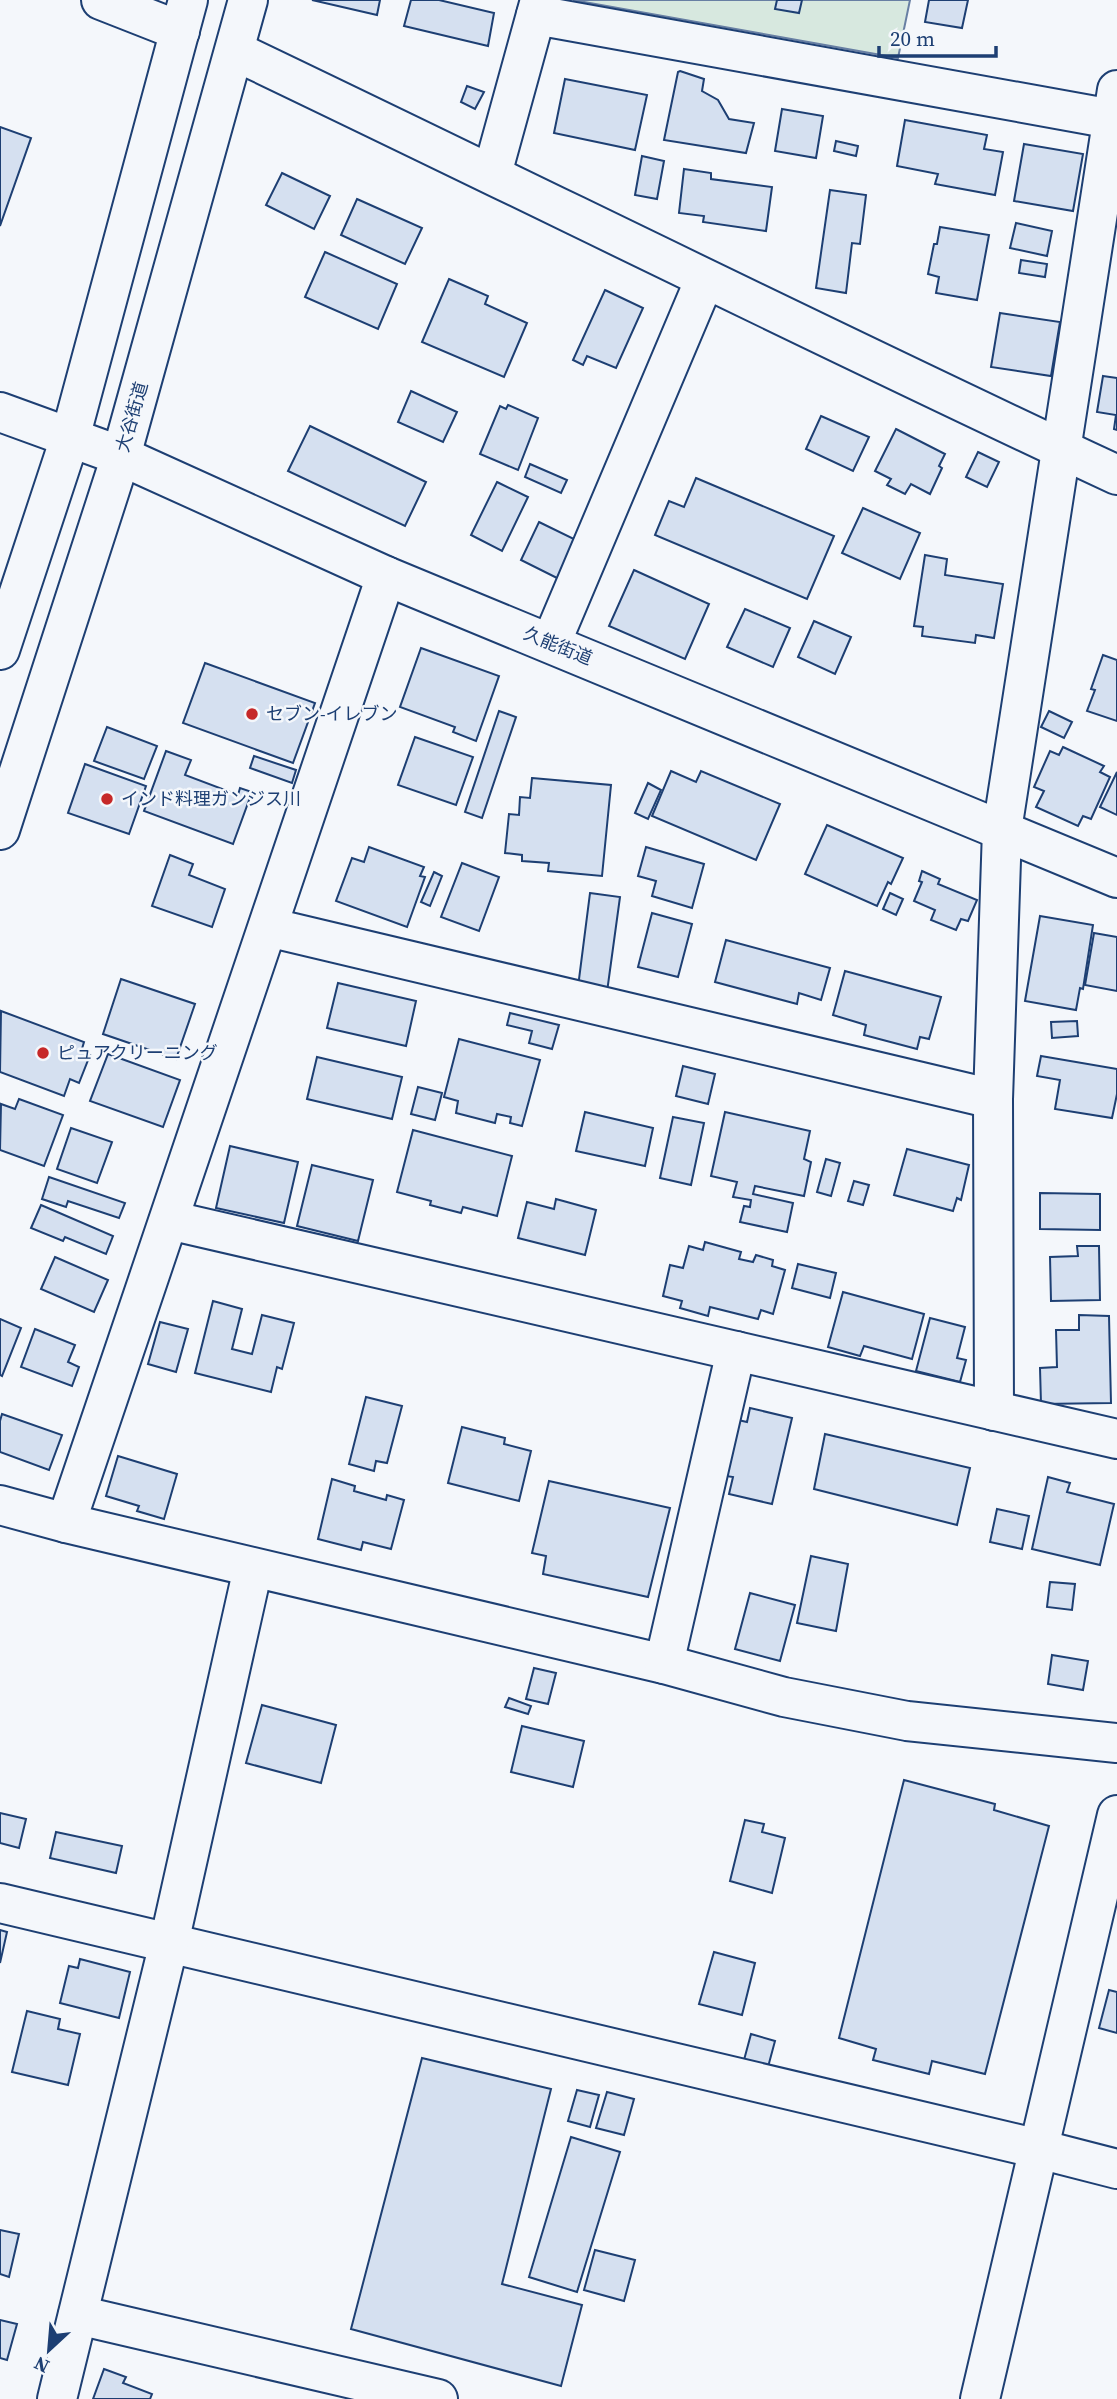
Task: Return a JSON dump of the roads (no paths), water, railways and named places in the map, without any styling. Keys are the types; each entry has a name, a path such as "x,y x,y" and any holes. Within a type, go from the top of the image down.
{"street":[{"path":"0,650 71,438 184,15 101,0"},
{"name":"大谷街道","path":"0,830 121,456 248,0"},
{"path":"492,174 538,8 1114,105 1002,830 993,1099 994,1411"},
{"path":"235,51 1117,475"},
{"path":"551,643 705,279"},
{"name":"久能街道","path":"0,412 121,456 386,576 1117,878"},
{"path":"66,1523 386,576"},
{"path":"268,927 993,1099"},
{"path":"169,1220 1117,1439"},
{"path":"664,1664 736,1352"},
{"path":"0,1505 253,1568 664,1664 784,1697 907,1721 1117,1742"},
{"path":"57,2399 170,1943 253,1568"},
{"path":"980,2399 1117,1815"},
{"path":"0,1903 1117,2169"},
{"path":"78,2315 438,2399"}],"place":[{"name":"セブン-イレブン","path":"252,714"},
{"name":"インド料理ガンジス川","path":"107,799"},
{"name":"ピュアクリーニング","path":"43,1053"}]}
